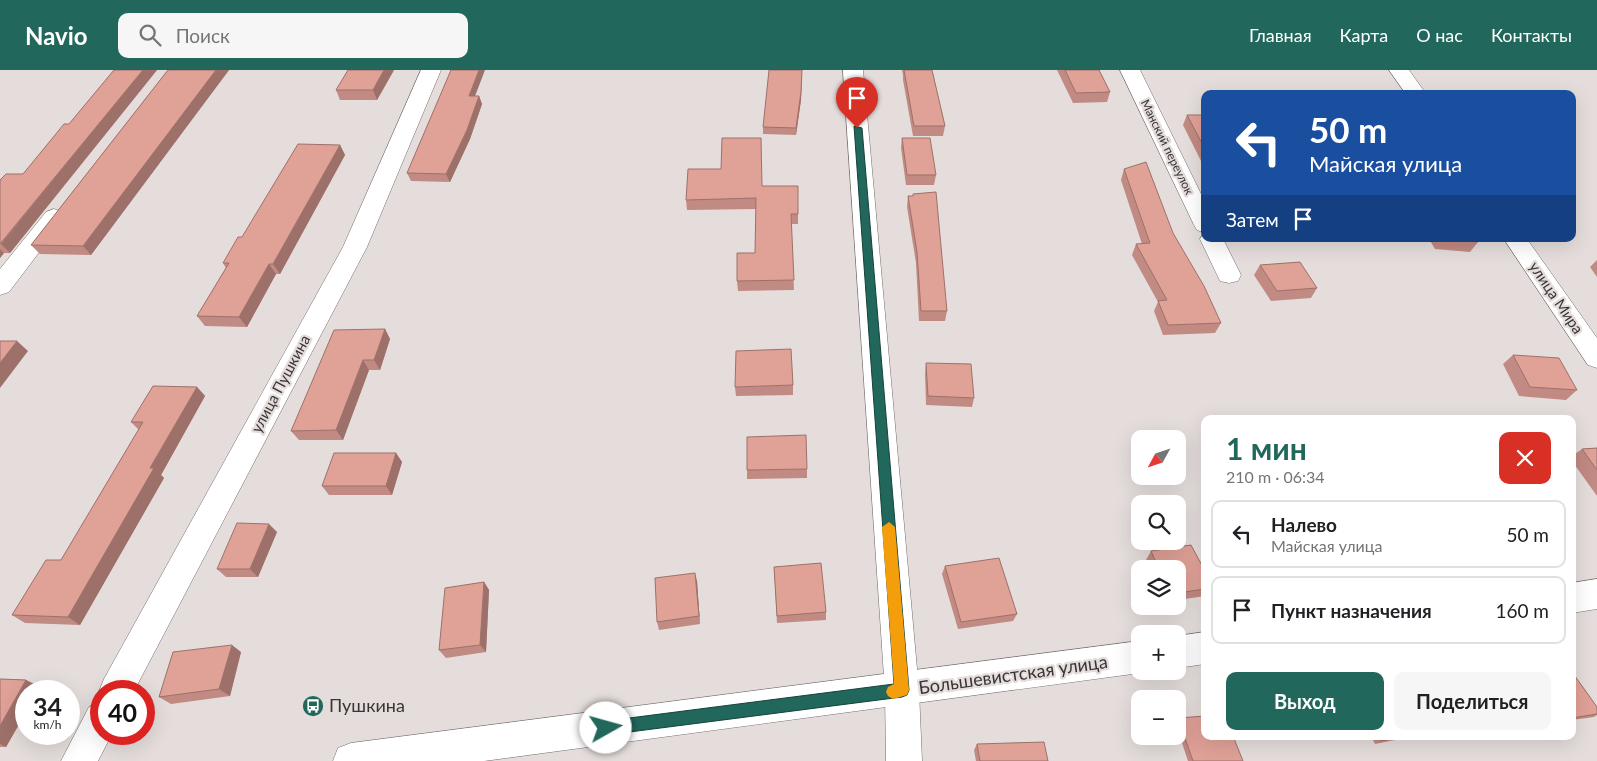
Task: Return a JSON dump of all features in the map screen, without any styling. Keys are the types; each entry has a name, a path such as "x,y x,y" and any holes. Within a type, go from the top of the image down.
{"street":[{"name":"улица Пушкина","path":"122,680 355,247 431,70"},
{"path":"853,70 902,690 904,761"},
{"name":"Манский переулок","path":"1130,70 1201,217"},
{"path":"1399,70 1413,90"},
{"path":"0,286 66,201"},
{"path":"1213,242 1229,275"},
{"name":"улица Мира","path":"1517,242 1597,358"},
{"path":"1576,597 1597,594"},
{"path":"1186,651 1201,649"},
{"name":"Большевистская улица","path":"351,761 1131,659"},
{"path":"79,761 90,740"}],"building":[{"path":"114,70 143,70 0,244 0,180 6,174 23,174 64,124 69,124"},
{"path":"168,70 216,70 83,246 31,245"},
{"path":"348,70 384,70 373,90 336,90"},
{"path":"451,70 479,70 469,96 479,96 467,130 446,174 407,173"},
{"path":"769,70 802,70 796,128 763,127"},
{"path":"904,70 932,70 945,126 914,126"},
{"path":"1065,70 1099,70 1110,92 1076,93"},
{"path":"1187,115 1201,115 1201,141"},
{"path":"722,138 761,138 762,186 798,186 798,214 791,214 794,280 737,281 737,253 755,253 756,198 686,200 688,169 721,169"},
{"path":"902,138 930,138 936,175 907,175"},
{"path":"298,144 340,145 273,264 269,264 239,317 197,316 229,263 223,263 238,237 242,237"},
{"path":"1146,162 1173,233 1204,286 1221,323 1168,325 1158,301 1167,300 1136,244 1150,243 1124,169"},
{"path":"936,192 947,311 921,311 917,252 908,196"},
{"path":"1300,262 1317,288 1277,291 1260,265"},
{"path":"385,329 374,360 363,360 336,430 291,431 334,330"},
{"path":"0,341 17,341 0,363"},
{"path":"791,349 793,385 735,387 736,351"},
{"path":"1513,355 1559,358 1577,390 1530,387"},
{"path":"926,363 971,364 974,398 928,396"},
{"path":"153,386 197,387 150,468 154,468 68,617 12,615 46,560 61,560 143,422 131,422"},
{"path":"806,435 807,469 747,470 747,437"},
{"path":"1597,448 1597,470 1582,449"},
{"path":"334,453 396,453 386,486 322,486"},
{"path":"237,523 269,524 250,569 217,569"},
{"path":"1191,545 1201,564 1201,590 1186,592 1186,560 1155,560 1151,551 1186,550 1186,546"},
{"path":"999,558 1017,614 961,622 945,566"},
{"path":"821,563 826,612 777,616 774,567"},
{"path":"695,573 699,616 657,622 655,578"},
{"path":"484,582 480,645 439,650 445,588"},
{"path":"232,645 219,689 159,697 173,652"},
{"path":"1576,678 1597,707 1597,714 1576,717"},
{"path":"0,679 26,680 15,680 15,699 0,726"},
{"path":"1201,716 1201,740 1235,740 1243,761 1193,761 1186,741 1186,717"},
{"path":"1044,742 1048,761 980,761 977,744"}],"slow traffic":[{"path":"889,527 902,690 893,692"}],"place":[{"name":"Пушкина","path":"313,706"}],"route":[{"path":"606,728 902,690 857,128"}]}
